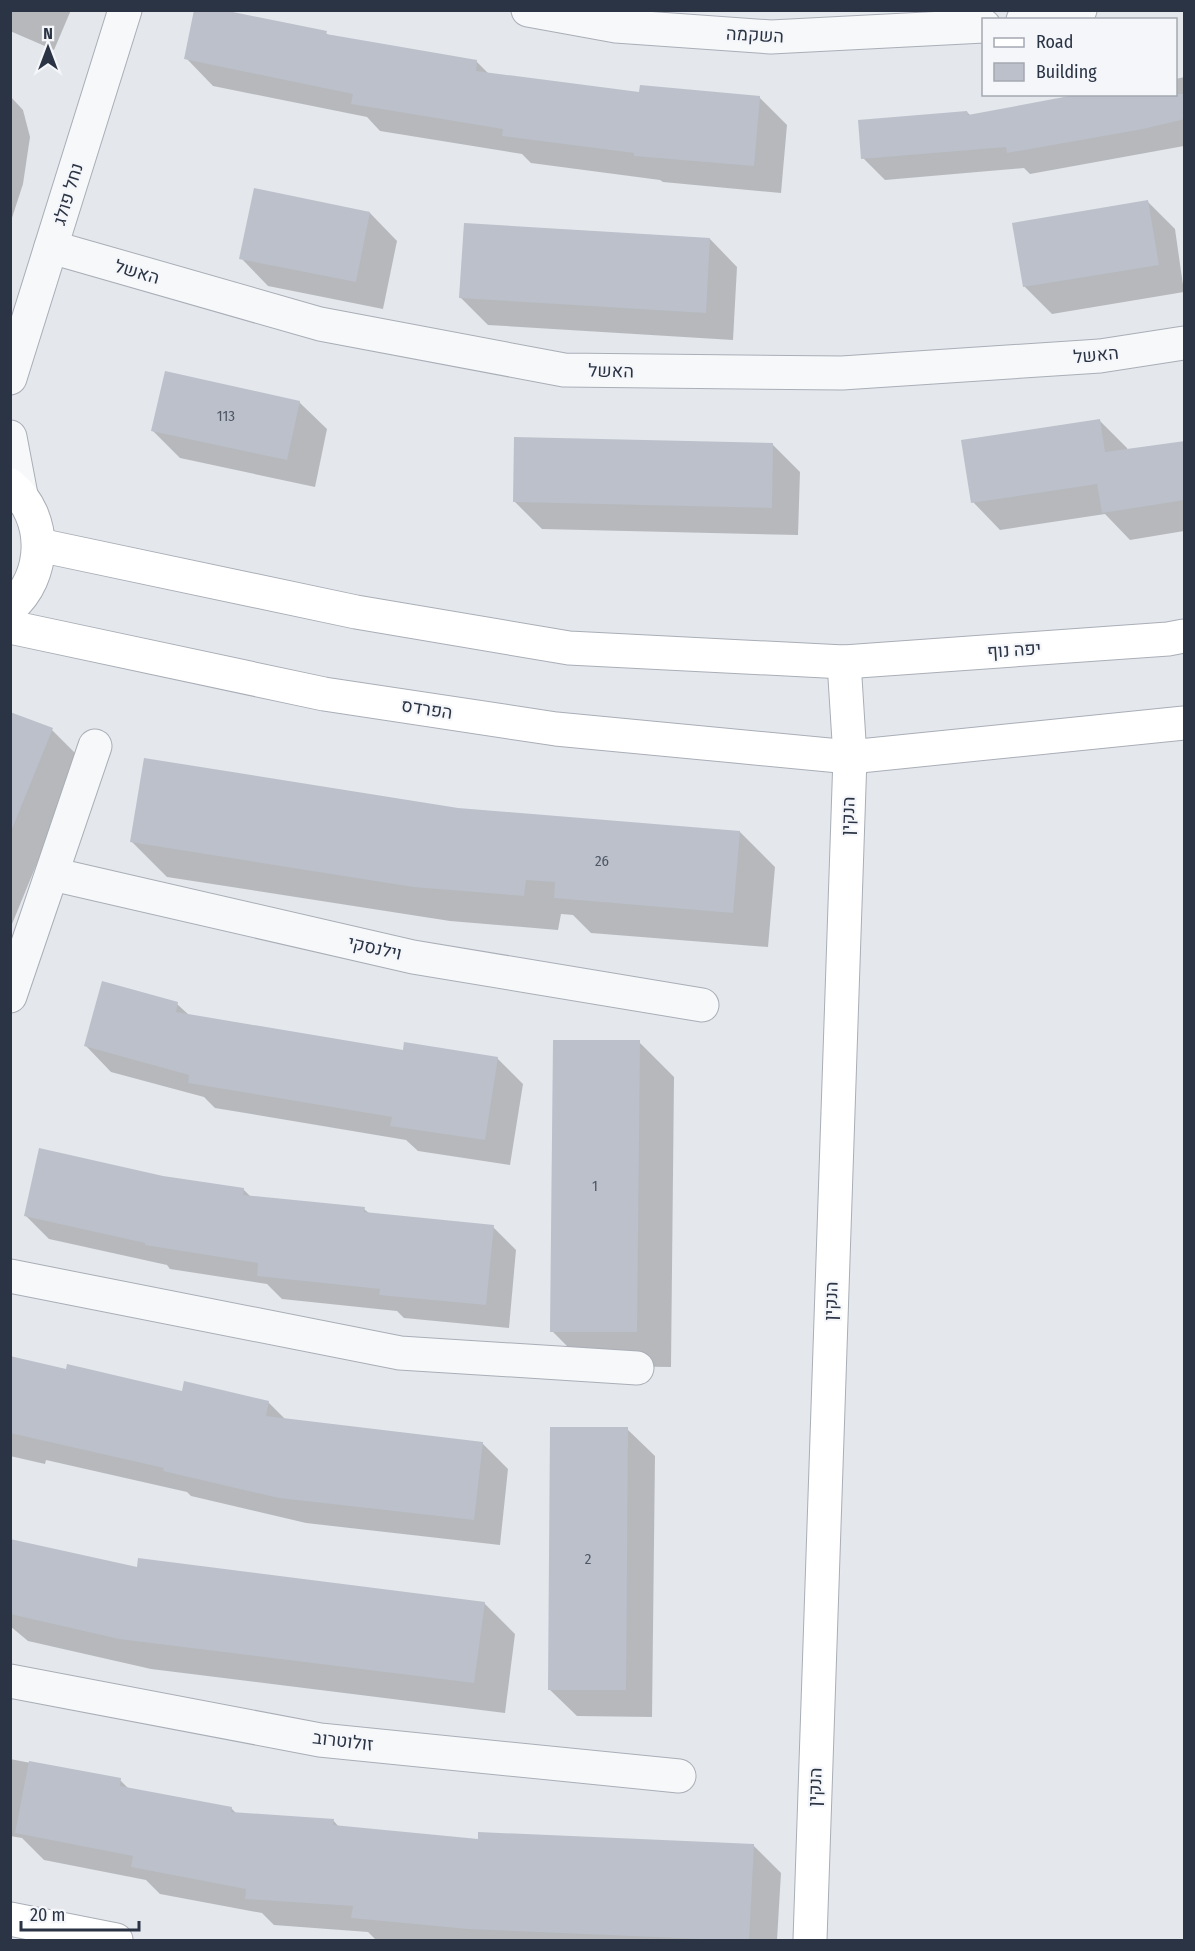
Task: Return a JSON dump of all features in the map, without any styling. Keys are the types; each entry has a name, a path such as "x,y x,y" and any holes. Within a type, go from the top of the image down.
{"street":[{"name":"נחל פולג","path":"10,378 125,10"},
{"name":"השקמה","path":"528,10 616,26 771,37 982,26"},
{"path":"1034,18 1080,10"},
{"name":"האשל","path":"51,248 320,324 564,370 842,373 1100,356 1185,343"},
{"path":"10,437 16,490 34,517 39,545 36,569 24,594 10,608"},
{"path":"39,545 356,612 569,648 844,662"},
{"name":"הפרדס","path":"10,627 347,697 556,729 850,757"},
{"name":"יפה נוף","path":"844,662 1185,636"},
{"name":"הנקין","path":"810,1941 850,757 844,662"},
{"path":"850,757 1185,723"},
{"path":"10,996 95,746"},
{"name":"וילנסקי","path":"52,874 413,957 702,1005"},
{"path":"10,1276 400,1353 637,1368"},
{"name":"זולוטרוב","path":"10,1681 320,1740 679,1776"},
{"path":"10,1918 116,1941"}],"building":[{"path":"194,10 223,10 327,31 326,34 477,60 476,71 639,92 640,85 760,96 754,166 634,156 634,153 502,136 503,129 351,104 353,94 184,59"},
{"path":"1177,94 1185,94 1185,119 1143,129 1007,153 1006,147 861,159 858,120 967,111 968,115 1069,96 1177,96"},
{"path":"254,188 370,212 356,282 239,259"},
{"path":"1148,200 1159,265 1023,287 1012,223"},
{"path":"464,223 710,238 706,313 459,298"},
{"path":"165,371 300,401 287,460 151,431"},
{"path":"1100,419 1105,452 1185,441 1185,500 1102,513 1097,484 971,503 961,440"},
{"path":"514,437 773,443 772,508 513,502"},
{"path":"10,712 53,728 12,829 10,829"},
{"path":"144,758 458,808 740,831 733,913 554,898 555,882 526,880 524,896 413,887 130,842"},
{"path":"102,981 178,1002 176,1012 403,1050 404,1042 498,1057 485,1140 390,1126 392,1117 188,1083 189,1075 84,1046"},
{"path":"553,1040 640,1040 637,1332 550,1332"},
{"path":"39,1148 163,1176 244,1188 243,1195 365,1207 364,1212 494,1225 486,1305 379,1295 380,1289 257,1276 258,1263 145,1245 145,1243 24,1216"},
{"path":"10,1356 66,1369 67,1364 182,1391 184,1381 269,1401 266,1416 483,1442 474,1520 279,1498 163,1471 164,1468 10,1433"},
{"path":"550,1427 628,1427 626,1690 548,1690"},
{"path":"10,1539 137,1567 138,1558 485,1602 474,1683 119,1639 10,1614"},
{"path":"29,1761 121,1778 120,1786 232,1807 231,1812 334,1819 333,1825 478,1839 478,1832 754,1844 749,1941 468,1929 351,1918 353,1906 245,1899 246,1889 131,1867 133,1856 15,1833"}]}
